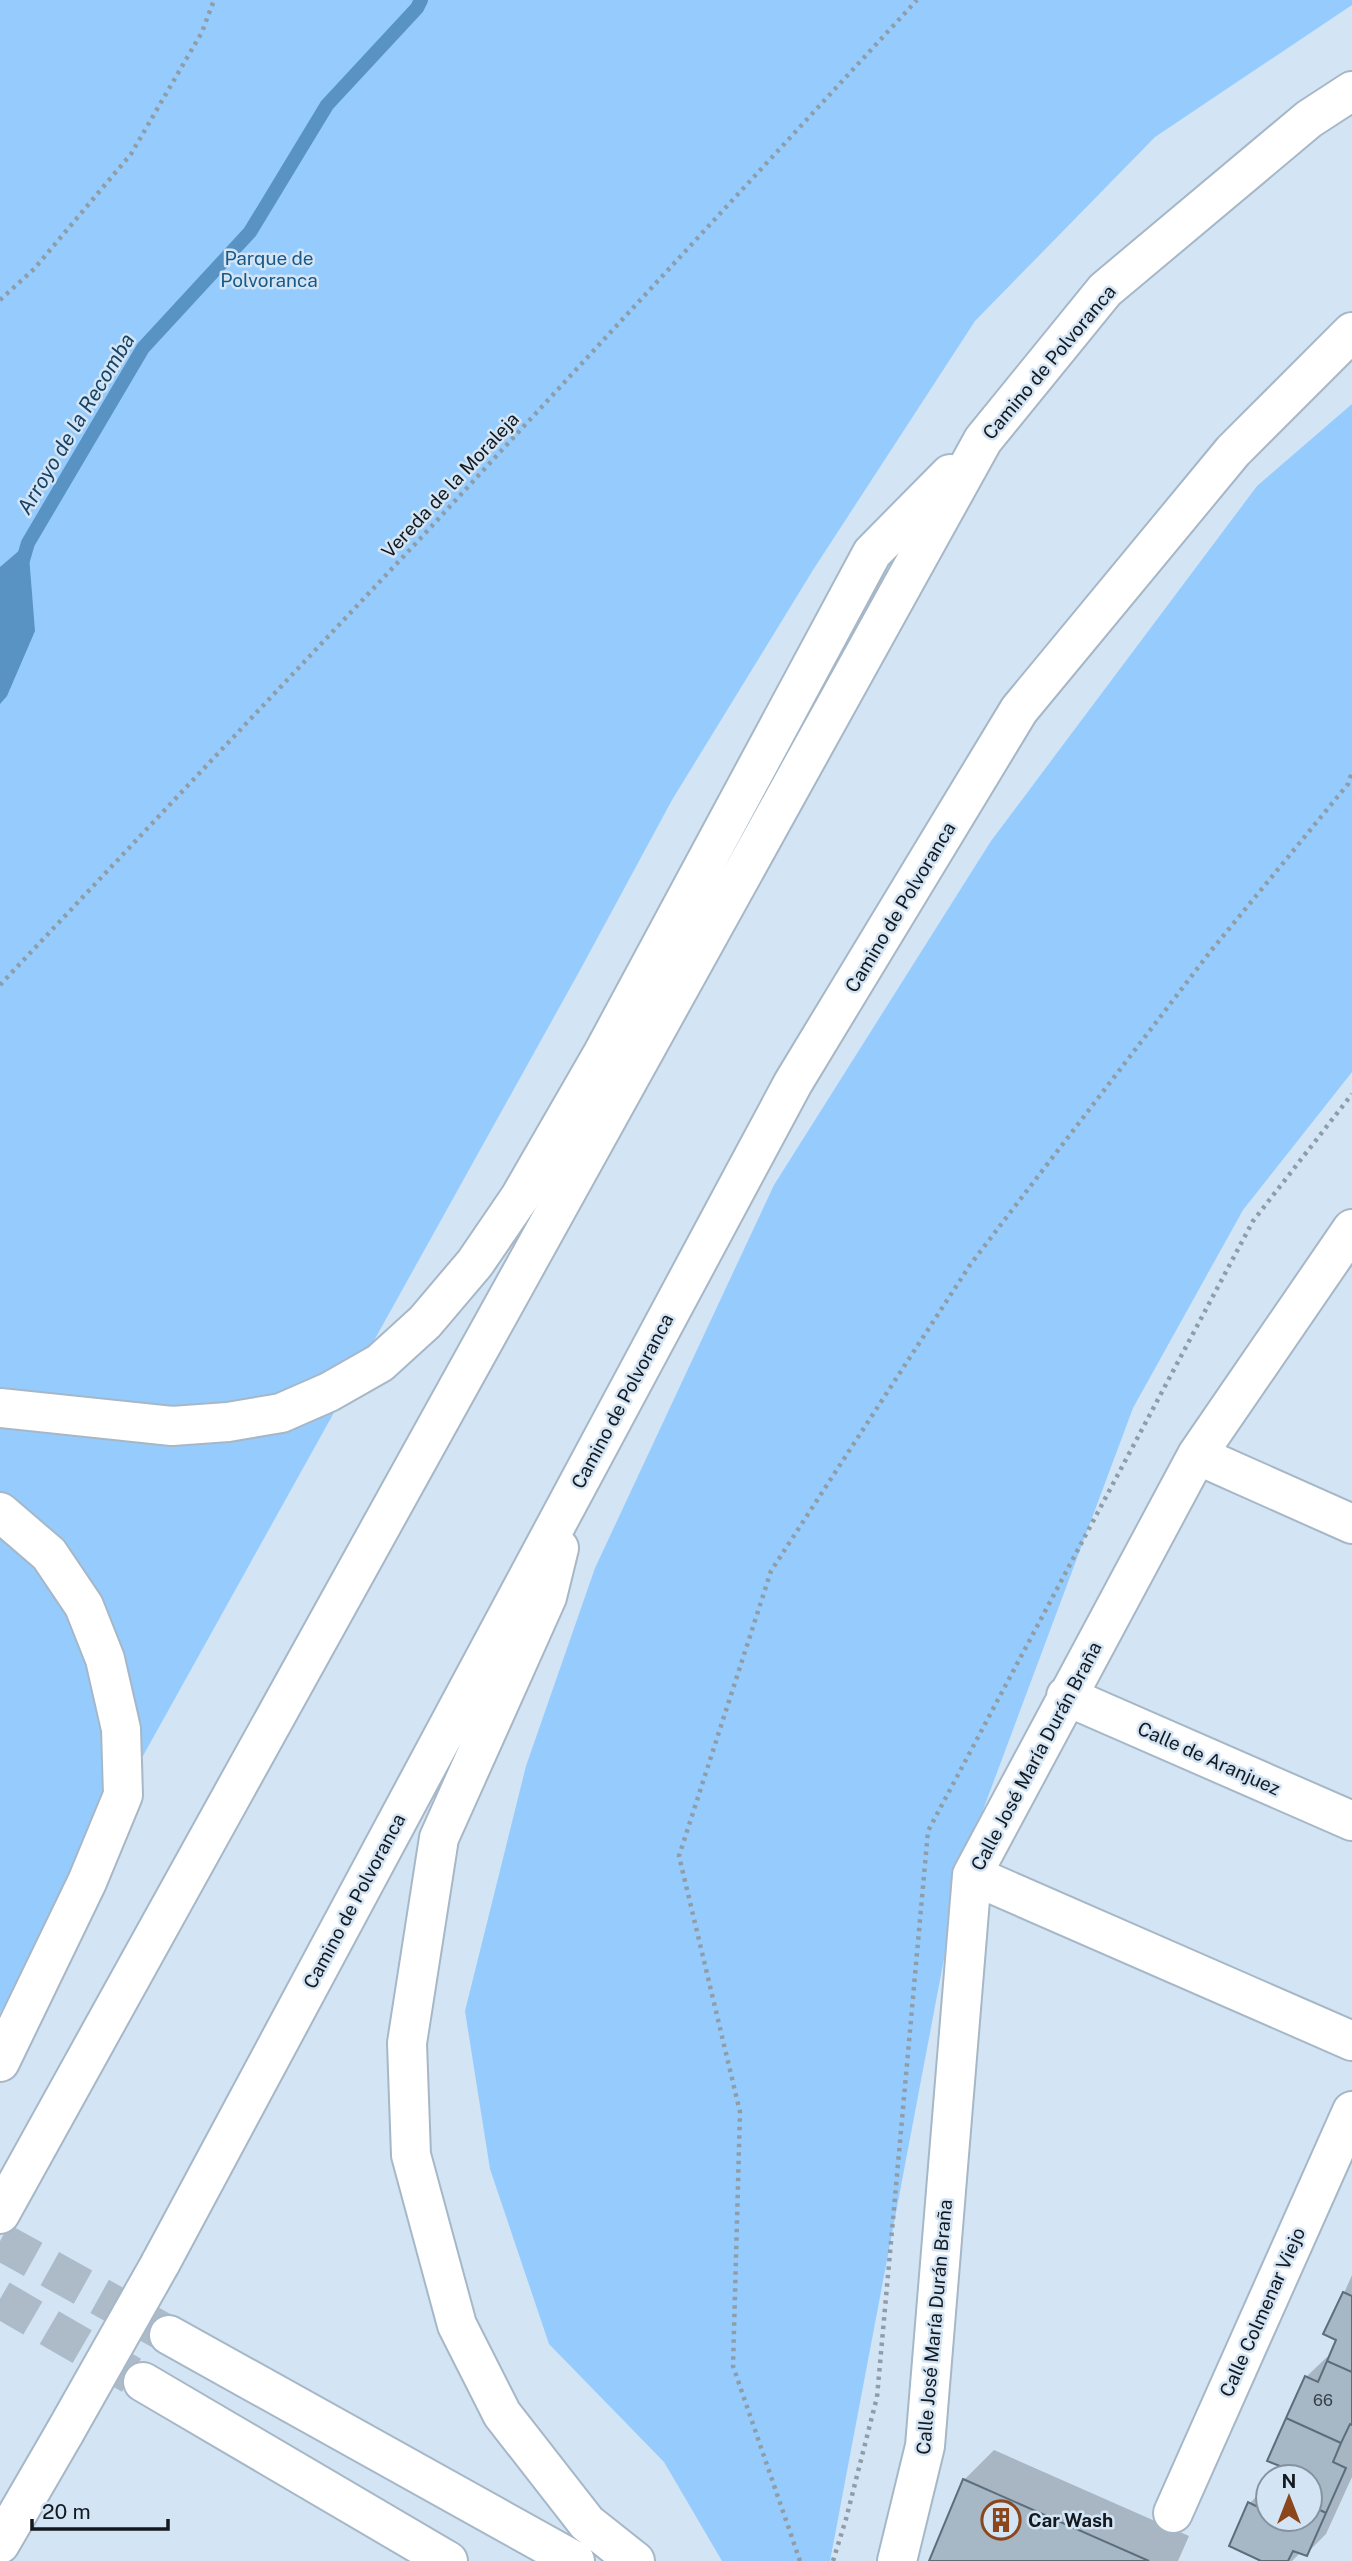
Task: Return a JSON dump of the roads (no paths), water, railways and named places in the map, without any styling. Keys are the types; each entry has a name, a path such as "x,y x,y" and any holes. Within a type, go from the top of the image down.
{"main road":[{"name":"Camino de Polvoranca","path":"9,2199 983,440 1105,290 1309,119 1352,91"},
{"name":"Camino de Polvoranca","path":"0,2544 160,2264 793,1083 1019,710 1233,451 1352,332"},
{"path":"0,1408 172,1426 228,1422 281,1413 328,1392 380,1363 425,1322 475,1263 534,1173 603,1053 872,553 983,440"},
{"name":"Calle José María Durán Braña","path":"897,2561 925,2446 972,1875 1197,1455 1352,1229"},
{"path":"1197,1455 1352,1524"},
{"path":"573,1492 547,1597 439,1838 407,2043 411,2155 457,2325 502,2414 587,2523 635,2561"},
{"path":"0,1512 49,1555 84,1606 105,1660 121,1730 123,1795 87,1882 0,2062"},
{"name":"Calle de Aranjuez","path":"1066,1696 1352,1821"},
{"path":"972,1875 1352,2041"},
{"name":"Calle Colmenar Viejo","path":"1173,2513 1352,2111"},
{"path":"169,2335 575,2561"},
{"path":"143,2382 448,2561"}],"waterway":[{"name":"Arroyo de la Recomba","path":"23,560 28,543 143,348 250,232 327,105 417,8 421,0"}],"tunnel":[{"path":"0,2241 169,2335"},
{"path":"0,2299 143,2382"}],"place":[{"name":"Car Wash","path":"1001,2520"}],"park label":[{"name":"Parque de Polvoranca","path":"269,269"}]}
